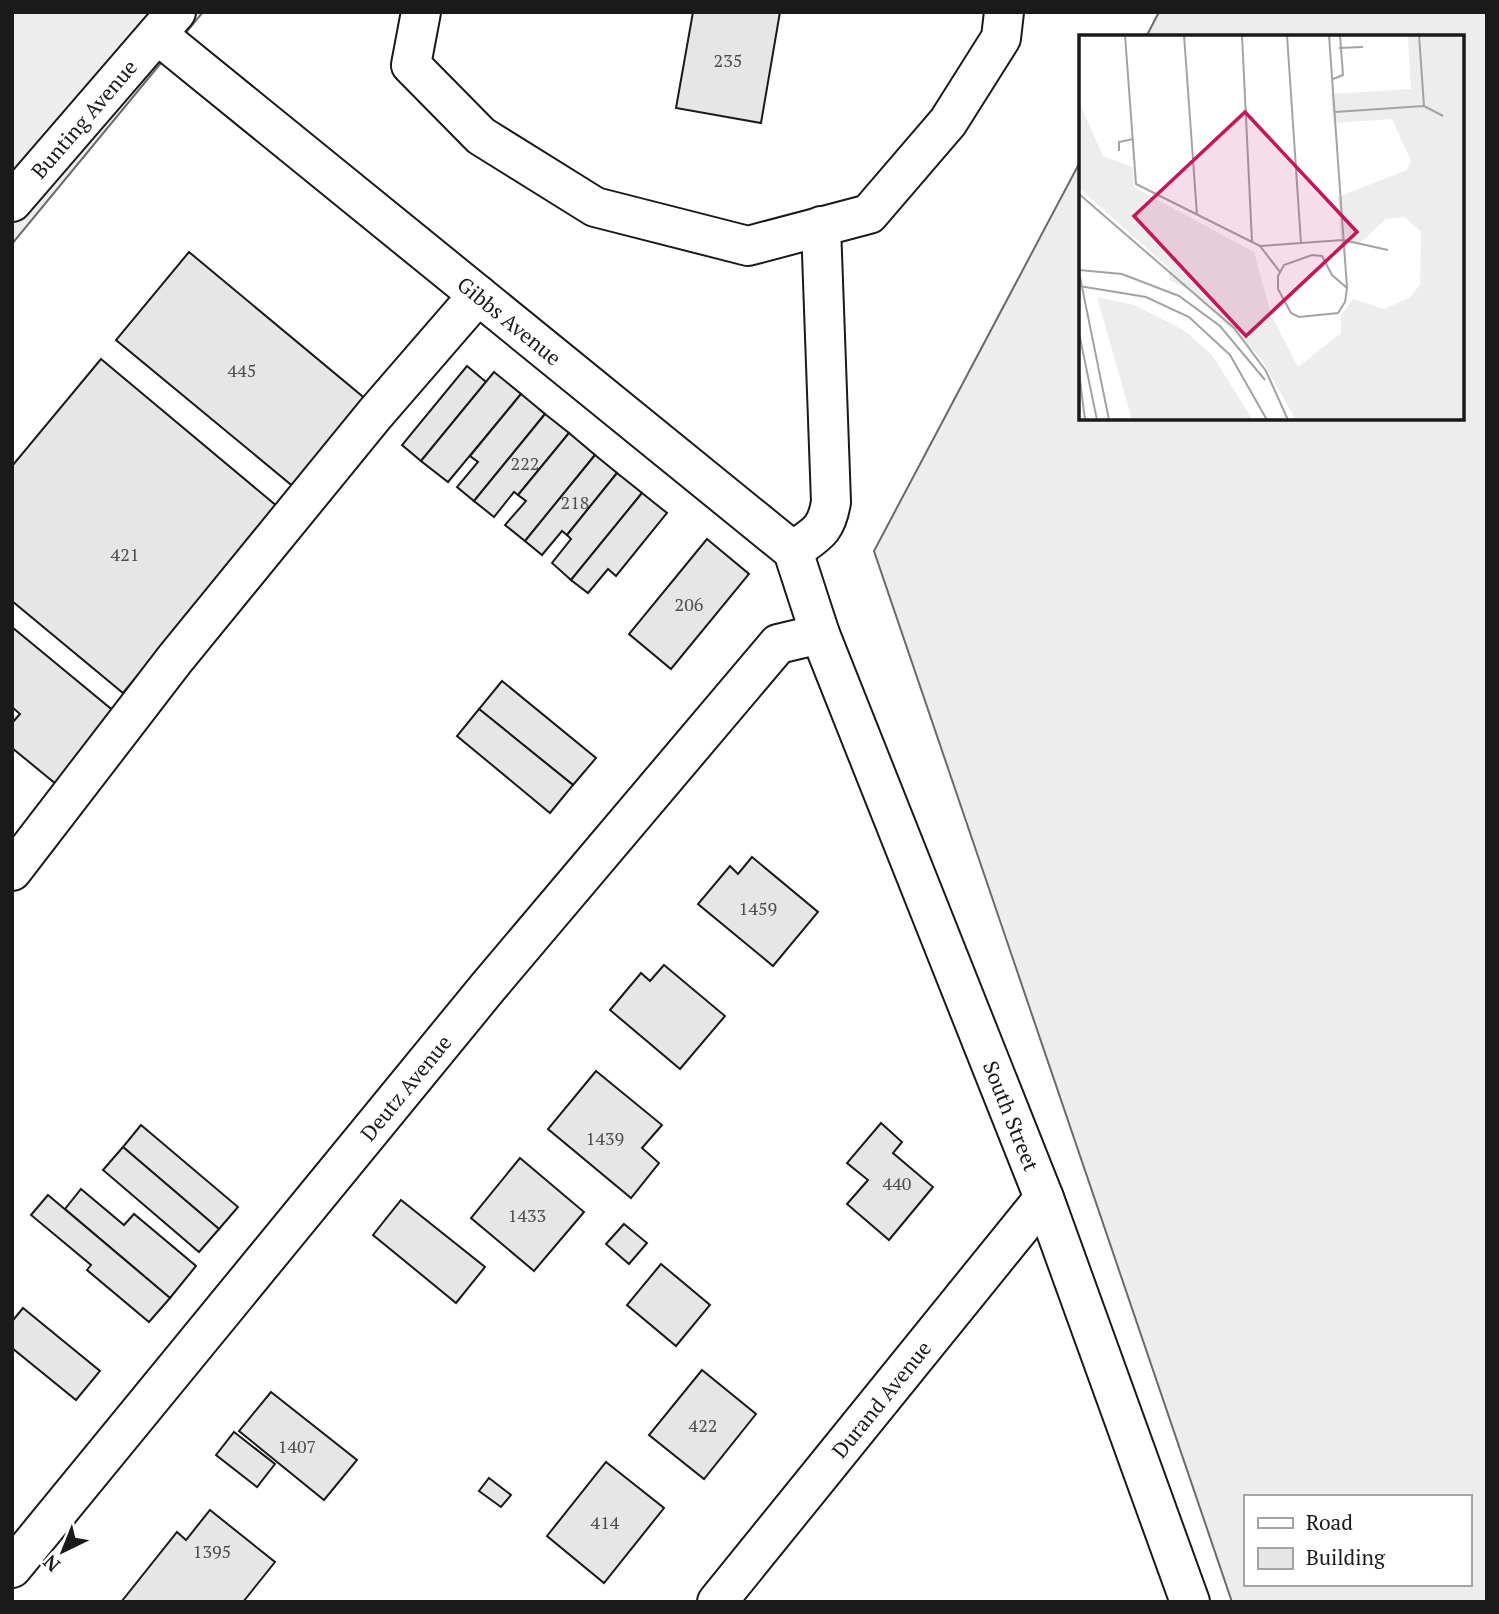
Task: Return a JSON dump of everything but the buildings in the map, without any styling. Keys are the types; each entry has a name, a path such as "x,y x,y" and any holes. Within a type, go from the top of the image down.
{"street":[{"path":"422,12 411,65 481,136 595,207 748,246 869,214 948,122 1001,38 1004,12"},
{"name":"Bunting Avenue","path":"12,202 163,20"},
{"name":"Gibbs Avenue","path":"163,20 478,295 793,551"},
{"path":"820,634 793,551 828,520 831,502 821,226"},
{"path":"12,871 175,659 375,414 478,295"},
{"name":"South Street","path":"820,634 1044,1198 1190,1602"},
{"name":"Deutz Avenue","path":"12,1568 479,998 778,644 820,634"},
{"name":"Durand Avenue","path":"717,1602 1044,1198"}],"shaded area":[{"path":"12,12 203,12 12,244"},
{"path":"1159,12 1487,12 1487,1602 1232,1602 874,551 1079,164 1079,420 1464,420 1464,35 1147,35"}]}
